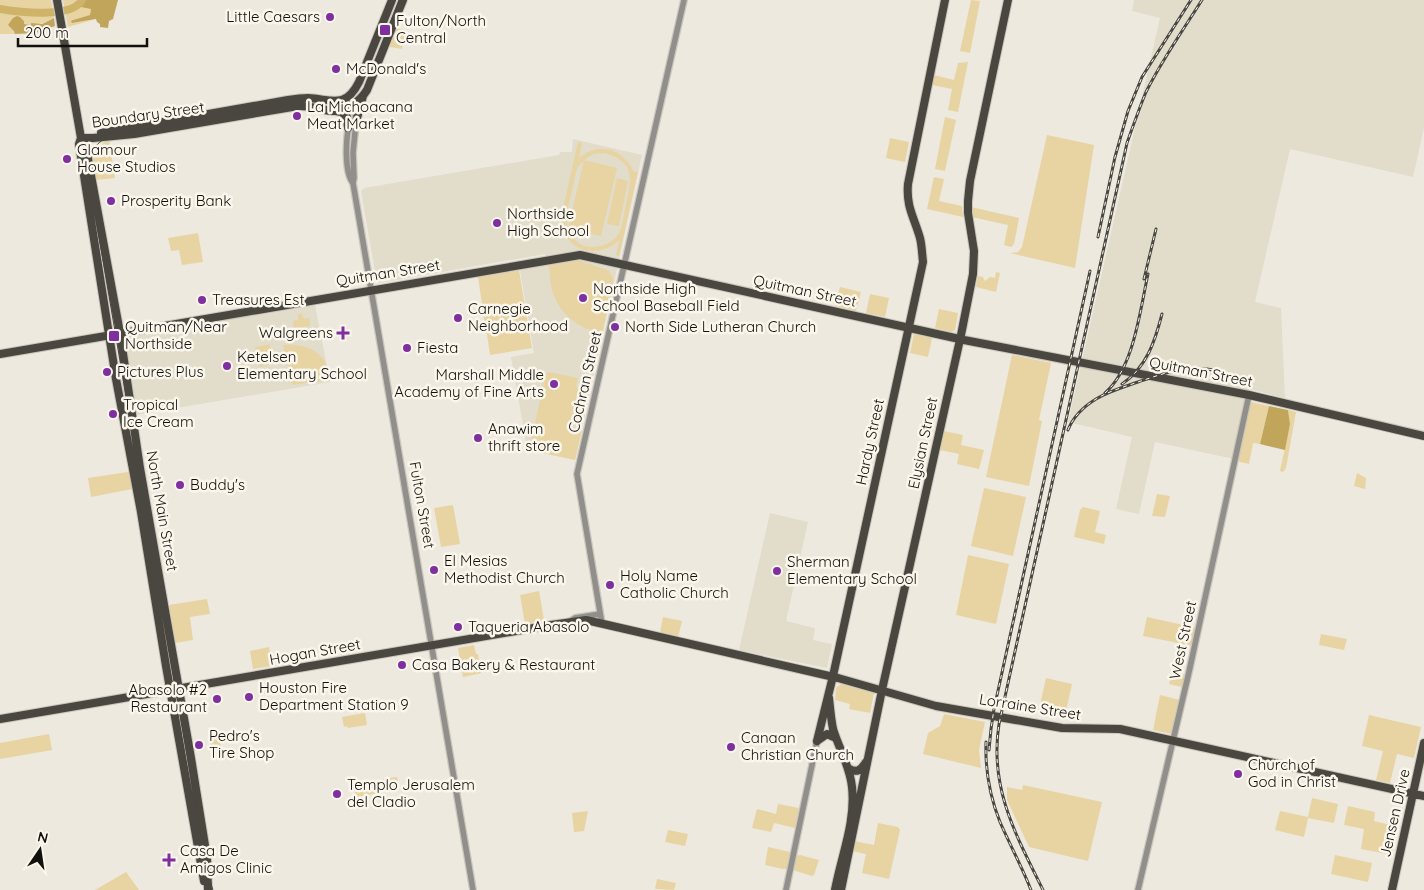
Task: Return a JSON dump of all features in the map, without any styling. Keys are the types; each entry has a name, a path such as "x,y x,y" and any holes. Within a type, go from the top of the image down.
{"main road":[{"name":"North Main Street","path":"57,0 81,138 86,146 120,333 140,468 207,858 207,890"},
{"path":"346,98 359,82 392,0"},
{"path":"356,122 363,96 371,81 402,0"},
{"name":"Hardy Street","path":"817,741 833,676 923,262 920,238 908,204 908,184 945,0"},
{"name":"Elysian Street","path":"838,887 868,759 973,274 974,252 968,201 970,181 1008,0"},
{"name":"Boundary Street","path":"81,138 134,134 298,106 334,111 351,108 363,96"},
{"name":"Boundary Street","path":"81,138 288,100 309,98 334,102 346,98"},
{"path":"334,111 341,112 347,117 348,128"},
{"name":"North Main Street","path":"81,138 79,144 116,379 207,890"},
{"name":"Quitman Street","path":"0,354 580,255 960,340 1249,395 1424,436"},
{"name":"Hogan Street","path":"0,719 568,622 586,620 635,632"},
{"name":"Lorraine Street","path":"635,632 833,676 936,706 1040,725 1074,729 1120,729 1424,796"},
{"name":"Elysian Street","path":"829,694 831,719 836,738 848,768 852,789 852,814 838,887"},
{"path":"879,709 892,694"},
{"path":"817,741 827,734 836,738"},
{"name":"Jensen Drive","path":"1392,890 1424,743"},
{"path":"848,768 854,771 860,770 868,759"}],"street":[{"name":"Cochran Street","path":"602,624 577,474 684,0"},
{"name":"Fulton Street","path":"346,98 355,112 356,122 349,153"},
{"name":"Fulton Street","path":"351,108 348,128 349,179 353,183 473,890"},
{"name":"West Street","path":"1138,890 1190,672 1249,395"},
{"path":"568,622 575,618 600,614"},
{"name":"Hardy Street","path":"786,890 817,741"}],"shaded area":[{"path":"0,0 51,0 54,18 33,25 23,24 24,21 20,17 15,34 0,34"},
{"path":"63,0 83,0 82,3 91,9 90,15 73,20 72,23 93,20 68,27"},
{"path":"83,0 118,0 113,19 109,21 108,28 100,27 96,19 72,23 71,21 73,20 90,15 91,9 79,5"},
{"path":"971,0 980,1 970,53 960,51"},
{"path":"1134,0 1424,0 1424,128 1413,177 1290,149 1255,302 1281,308 1285,398 1250,389 1234,459 1155,442 1139,514 1116,509 1132,437 1068,422 1160,18 1132,11"},
{"path":"17,16 24,21 24,24 31,25 31,23 42,24 54,18 55,26 36,33 15,34 8,25"},
{"path":"395,28 406,30 402,49 390,47 388,43"},
{"path":"968,62 958,112 948,110 952,89 932,85 934,75 954,80 958,63"},
{"path":"945,117 956,120 945,171 935,169"},
{"path":"1047,135 1094,145 1075,268 1010,253 1018,252 1022,247"},
{"path":"890,138 909,142 905,162 886,158"},
{"path":"109,139 115,178 96,180 92,158 99,146"},
{"name":"Northside High School","path":"573,139 642,155 575,460 529,450 527,447 511,357 534,353 520,270 548,265 545,254 379,283 376,277 361,191 364,188 559,155 560,152 572,152"},
{"path":"578,142 582,143 579,158 594,150 610,150 624,157 634,172 638,172 619,256 616,255 619,240 614,245 594,251 574,245 565,235 561,217","holes":["604,153 614,156 626,166 630,179 628,195 621,228 613,240 597,247 580,244 569,231 566,217 577,168 584,160 593,154"]},
{"path":"584,160 617,168 601,236 568,229"},
{"path":"934,177 944,179 939,201 962,206 963,217 927,209"},
{"path":"617,178 628,181 619,226 607,224"},
{"path":"971,207 1019,218 1014,244 1011,247 1004,245 1008,225 972,217"},
{"path":"198,233 203,262 182,265 179,250 171,251 168,238"},
{"name":"Northside High School Baseball Field","path":"577,260 608,270 613,278 613,286 602,333 586,328 572,320 556,301 553,293 549,265"},
{"path":"519,270 532,348 490,355 487,334 474,325 485,323 483,315 473,316 475,310 482,304 478,277"},
{"path":"996,272 1000,273 996,292 976,287 978,276 983,277 985,281 990,277 995,278"},
{"path":"840,287 861,292 856,311 835,306"},
{"path":"870,294 889,298 885,317 866,313"},
{"name":"Ketelsen Elementary School","path":"315,305 330,382 136,415 125,350 127,337"},
{"path":"939,309 958,313 955,330 951,332 935,328"},
{"path":"301,313 304,319 309,318 310,326 294,328 293,321 298,320 298,315"},
{"path":"914,334 932,338 928,357 910,353"},
{"path":"270,344 274,364 259,367 255,347"},
{"path":"283,345 302,346 313,350 323,358 328,370 329,380 292,385"},
{"path":"1012,355 1051,363 1039,420 1042,421 1029,486 986,477"},
{"path":"546,373 578,378 576,386 579,389 569,427 582,430 575,460 529,450"},
{"path":"1250,402 1269,406 1260,444 1253,443 1249,464 1238,460"},
{"path":"1269,406 1288,410 1290,424 1285,450 1260,444"},
{"path":"1288,410 1296,412 1286,468 1283,472 1280,471 1290,424"},
{"path":"944,431 963,435 961,445 984,450 979,469 957,464 959,454 940,450"},
{"path":"128,472 131,474 132,489 91,497 88,478"},
{"path":"1357,473 1366,478 1365,489 1354,486"},
{"path":"984,488 1026,497 1013,556 971,546"},
{"path":"1157,494 1170,496 1165,517 1152,516"},
{"path":"453,505 460,544 441,547 434,508"},
{"path":"1083,507 1100,511 1095,532 1106,535 1104,544 1074,537 1080,510"},
{"name":"Sherman Elementary School","path":"770,513 808,522 786,621 815,628 813,640 832,644 827,668 739,650"},
{"path":"968,555 1009,564 996,624 956,615"},
{"path":"539,591 544,620 525,624 520,595"},
{"path":"207,599 210,614 190,617 193,640 175,643 169,605"},
{"path":"663,617 682,621 678,637 660,633"},
{"path":"1147,617 1197,628 1193,646 1143,636"},
{"path":"1321,634 1347,639 1344,650 1319,645"},
{"path":"474,645 482,673 463,677 458,648"},
{"path":"269,647 272,666 253,669 250,651"},
{"path":"1172,671 1185,675 1182,687 1169,684"},
{"path":"1046,678 1072,684 1066,711 1040,705"},
{"path":"841,684 874,693 870,713 849,709 850,704 835,700 836,688"},
{"path":"1160,695 1180,700 1172,734 1153,730"},
{"path":"365,713 367,725 344,727 342,717"},
{"path":"944,714 985,722 979,750 981,768 923,754 928,733 940,726"},
{"path":"1369,715 1421,727 1414,758 1397,754 1390,783 1376,780 1383,751 1362,746"},
{"path":"218,728 221,747 211,748 209,729"},
{"path":"49,734 52,750 0,759 0,743"},
{"path":"397,777 399,789 386,792 383,779"},
{"path":"377,783 379,793 356,797 354,787"},
{"path":"1023,785 1102,802 1088,861 1029,847 1007,800 1007,787 1022,790"},
{"path":"1312,798 1338,804 1334,823 1308,818 1304,837 1275,830 1280,811 1308,817"},
{"path":"778,804 799,808 795,828 774,823 771,832 752,828 757,809 776,814"},
{"path":"1348,806 1375,812 1374,821 1398,827 1392,855 1361,849 1364,829 1344,825"},
{"path":"588,811 584,831 574,832 572,813"},
{"path":"878,823 898,827 900,830 889,879 862,873 866,854 852,851 854,841 874,845"},
{"path":"668,830 688,834 685,846 665,842"},
{"path":"768,847 790,852 787,869 765,865"},
{"path":"800,855 819,860 814,875 793,870 796,856"},
{"path":"1335,855 1372,863 1368,882 1331,874"},
{"path":"126,872 139,890 95,890"},
{"path":"657,879 676,883 674,890 655,889"}],"waterway":[{"path":"0,9 19,12 56,12 68,10 82,0"}],"tram line":[{"path":"213,890 206,868 88,172 89,159 94,149 102,140 114,135 297,103 334,107 350,104 365,88 399,0"}],"railway":[{"path":"1098,237 1115,157 1128,111 1142,77 1191,0"},
{"path":"1043,890 1023,850 1001,790 997,747 999,724 1127,143 1143,98 1152,80 1202,0"},
{"path":"1144,279 1156,229"},
{"path":"989,750 994,709 1090,271"},
{"path":"1105,393 1115,382 1129,354 1139,321 1148,274"},
{"path":"1122,384 1144,362 1153,344 1162,314"},
{"path":"1068,430 1083,409 1111,391 1175,371 1194,368 1213,370"},
{"path":"986,742 987,773 993,803 1031,890"}],"place":[{"name":"Little Caesars","path":"330,17"},
{"name":"Fulton/North Central","path":"385,30"},
{"name":"McDonald's","path":"336,69"},
{"name":"La Michoacana Meat Market","path":"297,116"},
{"name":"Glamour House Studios","path":"67,159"},
{"name":"Prosperity Bank","path":"111,201"},
{"name":"Northside High School","path":"497,223"},
{"name":"Northside High School Baseball Field","path":"583,298"},
{"name":"Treasures Est","path":"202,300"},
{"name":"Carnegie Neighborhood","path":"458,318"},
{"name":"North Side Lutheran Church","path":"615,327"},
{"name":"Walgreens","path":"343,333"},
{"name":"Quitman/Near Northside","path":"114,336"},
{"name":"Fiesta","path":"407,348"},
{"name":"Ketelsen Elementary School","path":"227,366"},
{"name":"Pictures Plus","path":"107,372"},
{"name":"Marshall Middle Academy of Fine Arts","path":"554,384"},
{"name":"Tropical Ice Cream","path":"113,414"},
{"name":"Anawim thrift store","path":"478,438"},
{"name":"Buddy's","path":"180,485"},
{"name":"El Mesias Methodist Church","path":"434,570"},
{"name":"Sherman Elementary School","path":"777,571"},
{"name":"Holy Name Catholic Church","path":"610,585"},
{"name":"Taqueria Abasolo","path":"458,627"},
{"name":"Casa Bakery & Restaurant","path":"402,665"},
{"name":"Houston Fire Department Station 9","path":"249,697"},
{"name":"Abasolo #2 Restaurant","path":"217,699"},
{"name":"Pedro's Tire Shop","path":"199,745"},
{"name":"Canaan Christian Church","path":"731,747"},
{"name":"Church of God in Christ","path":"1238,774"},
{"name":"Templo Jerusalem del Cladio","path":"337,794"},
{"name":"Casa De Amigos Clinic","path":"169,860"}]}
